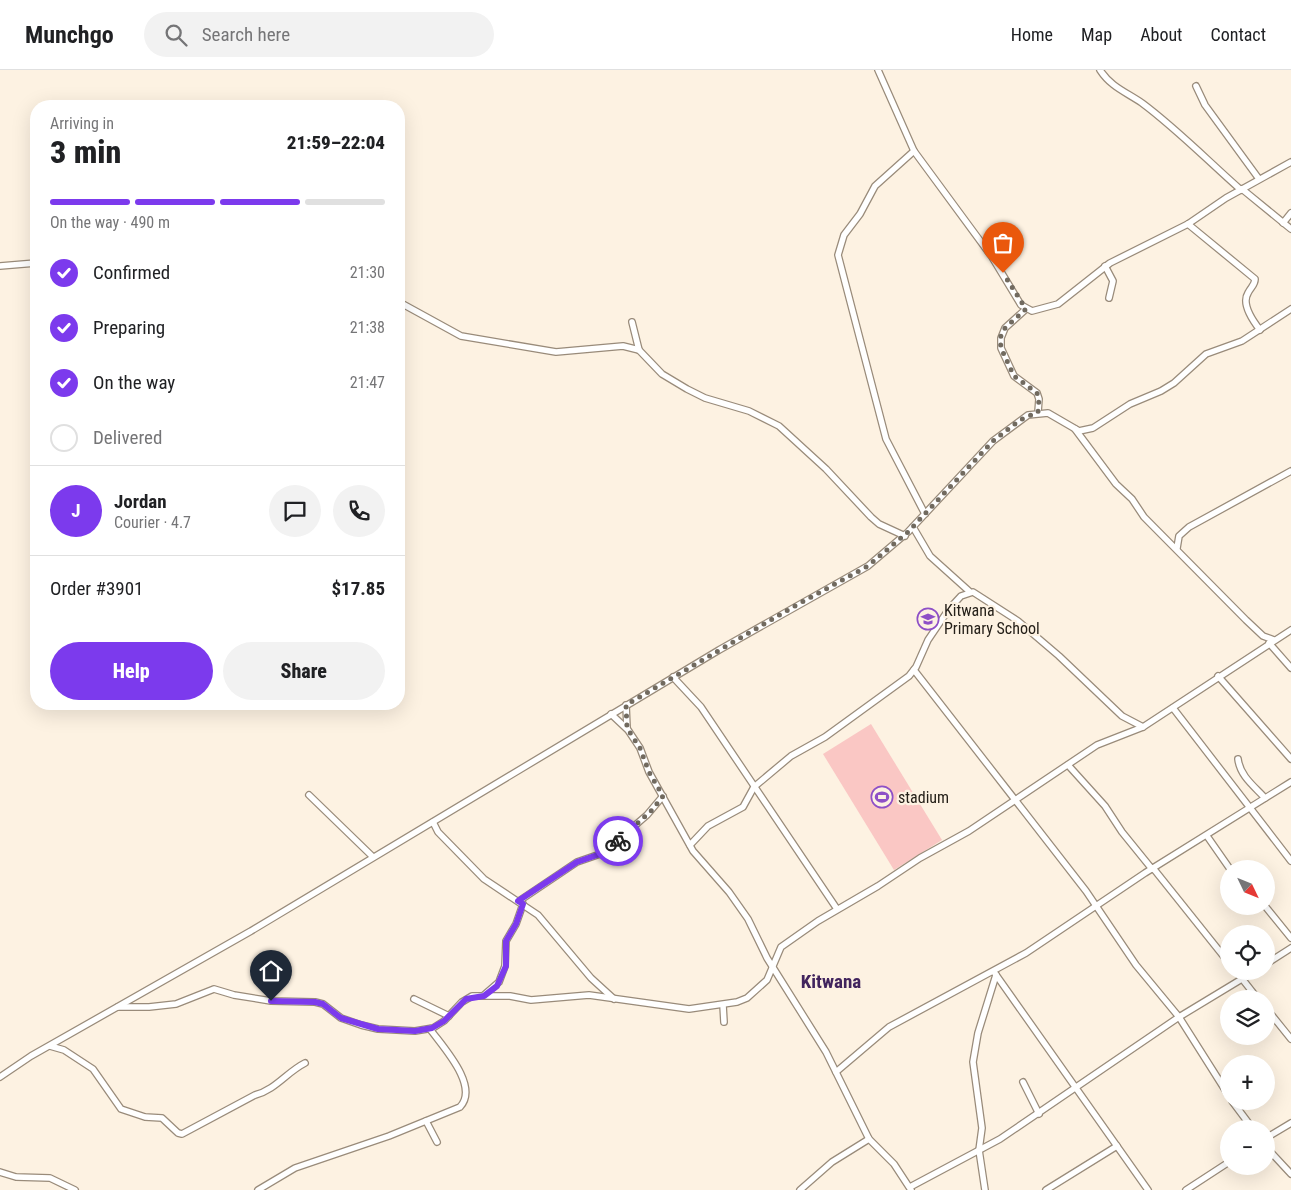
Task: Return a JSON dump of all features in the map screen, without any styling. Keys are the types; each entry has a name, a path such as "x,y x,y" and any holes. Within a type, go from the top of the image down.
{"street":[{"path":"878,70 914,151 992,257 1026,309"},
{"path":"1100,70 1114,87 1142,103 1291,229"},
{"path":"1196,86 1205,105 1260,179"},
{"path":"914,151 875,186 860,214 844,236 838,255 886,439 925,514"},
{"path":"1038,412 1039,399 1037,393 1014,376 1001,348 1000,338 1005,328 1026,309 1039,310 1058,304 1106,266 1188,224 1242,189 1291,162"},
{"path":"1283,223 1291,213"},
{"path":"1188,224 1255,279 1246,296 1246,302 1253,322 1260,330"},
{"path":"0,266 30,264"},
{"path":"1106,266 1113,281 1108,298"},
{"path":"405,305 462,336 556,352 624,346 638,350 662,374 687,389 705,398 749,411 779,426 826,469 879,524 905,536"},
{"path":"0,1077 433,822 673,677 868,566 905,536 993,441 1020,420 1038,412 1048,413 1075,429 1083,431 1093,428 1130,404 1174,383 1206,354 1242,341 1291,309"},
{"path":"632,322 638,350"},
{"path":"1075,429 1116,484 1132,499 1144,517 1259,632 1272,642 1291,668"},
{"path":"1177,548 1179,536 1189,527 1291,471"},
{"path":"913,527 930,556 970,592 980,596 1018,621 1059,656 1122,716 1144,727"},
{"path":"690,844 708,826 743,807 754,787 791,756 825,737 914,670 938,623 961,596 970,592"},
{"path":"118,1007 150,1008 176,1004 214,988 234,995 271,1001 315,1002 323,1004 341,1018 378,1029 415,1031 430,1029 449,1016 466,999 484,996 531,1000 589,995 678,1008 723,1005 747,998 767,980 782,948 837,909 878,886 920,858 969,831 1007,804 1016,801 1102,743 1120,738 1144,727 1218,676 1291,630"},
{"path":"1259,632 1262,640 1261,648"},
{"path":"914,670 1096,906 1136,965 1179,1018 1220,1082"},
{"path":"1218,676 1291,759"},
{"path":"673,677 701,707 837,909"},
{"path":"626,705 627,728"},
{"path":"1173,708 1291,861"},
{"path":"611,714 627,728 640,748 649,772 700,861 735,900 748,919 760,946 826,1052 869,1139 894,1164 911,1188 1039,1114 1179,1018 1243,980 1251,990"},
{"path":"1238,759 1239,766 1248,782 1265,798"},
{"path":"1068,765 1102,802 1122,832 1220,952"},
{"path":"836,1072 889,1027 916,1011 995,973 1153,869 1291,782"},
{"path":"309,795 373,857"},
{"path":"484,996 500,982 506,966 506,941 516,924 521,902 577,862 603,853 647,815 663,796"},
{"path":"433,822 438,832 484,879 521,902 552,929 584,971 614,999"},
{"path":"1207,836 1224,860"},
{"path":"1272,915 1291,938"},
{"path":"1275,958 1291,948"},
{"path":"995,973 1148,1190"},
{"path":"985,1190 979,1150 982,1128 973,1062 978,1033 995,973"},
{"path":"414,999 449,1016"},
{"path":"723,1005 724,1022"},
{"path":"1275,1019 1291,1039"},
{"path":"258,1190 295,1168 460,1107 466,1097 466,1089 455,1062 430,1029"},
{"path":"50,1046 64,1050 93,1069 121,1109 145,1117 162,1118 178,1133 182,1134 255,1095 268,1091 291,1070 305,1063"},
{"path":"1023,1082 1039,1114"},
{"path":"426,1121 437,1142"},
{"path":"1275,1132 1291,1122"},
{"path":"802,1189 832,1162 869,1139"},
{"path":"1046,1190 1117,1146"},
{"path":"1275,1157 1291,1174"},
{"path":"1186,1190 1220,1168"},
{"path":"0,1172 16,1177 50,1178 74,1190"}],"shaded area":[{"name":"stadium","path":"871,724 942,840 894,870 823,754"}],"way so far":[{"path":"618,841 658,804 663,796 649,772 644,755 627,728 625,719 626,705 793,607 868,566 908,532 993,441 1028,414 1038,412 1039,399 1037,393 1014,376 1001,348 1000,338 1005,328 1026,309 1021,304 1003,273"}],"place":[{"name":"Kitwana Primary School","path":"928,619"},
{"name":"stadium","path":"882,797"}],"district":[{"name":"Kitwana","path":"831,981"}],"route":[{"path":"271,1001 315,1002 323,1004 341,1018 378,1029 415,1031 432,1028 444,1021 466,999 472,996 484,996 500,982 506,966 506,941 516,924 518,913 523,904 518,901 577,862 596,857 618,841"}]}
